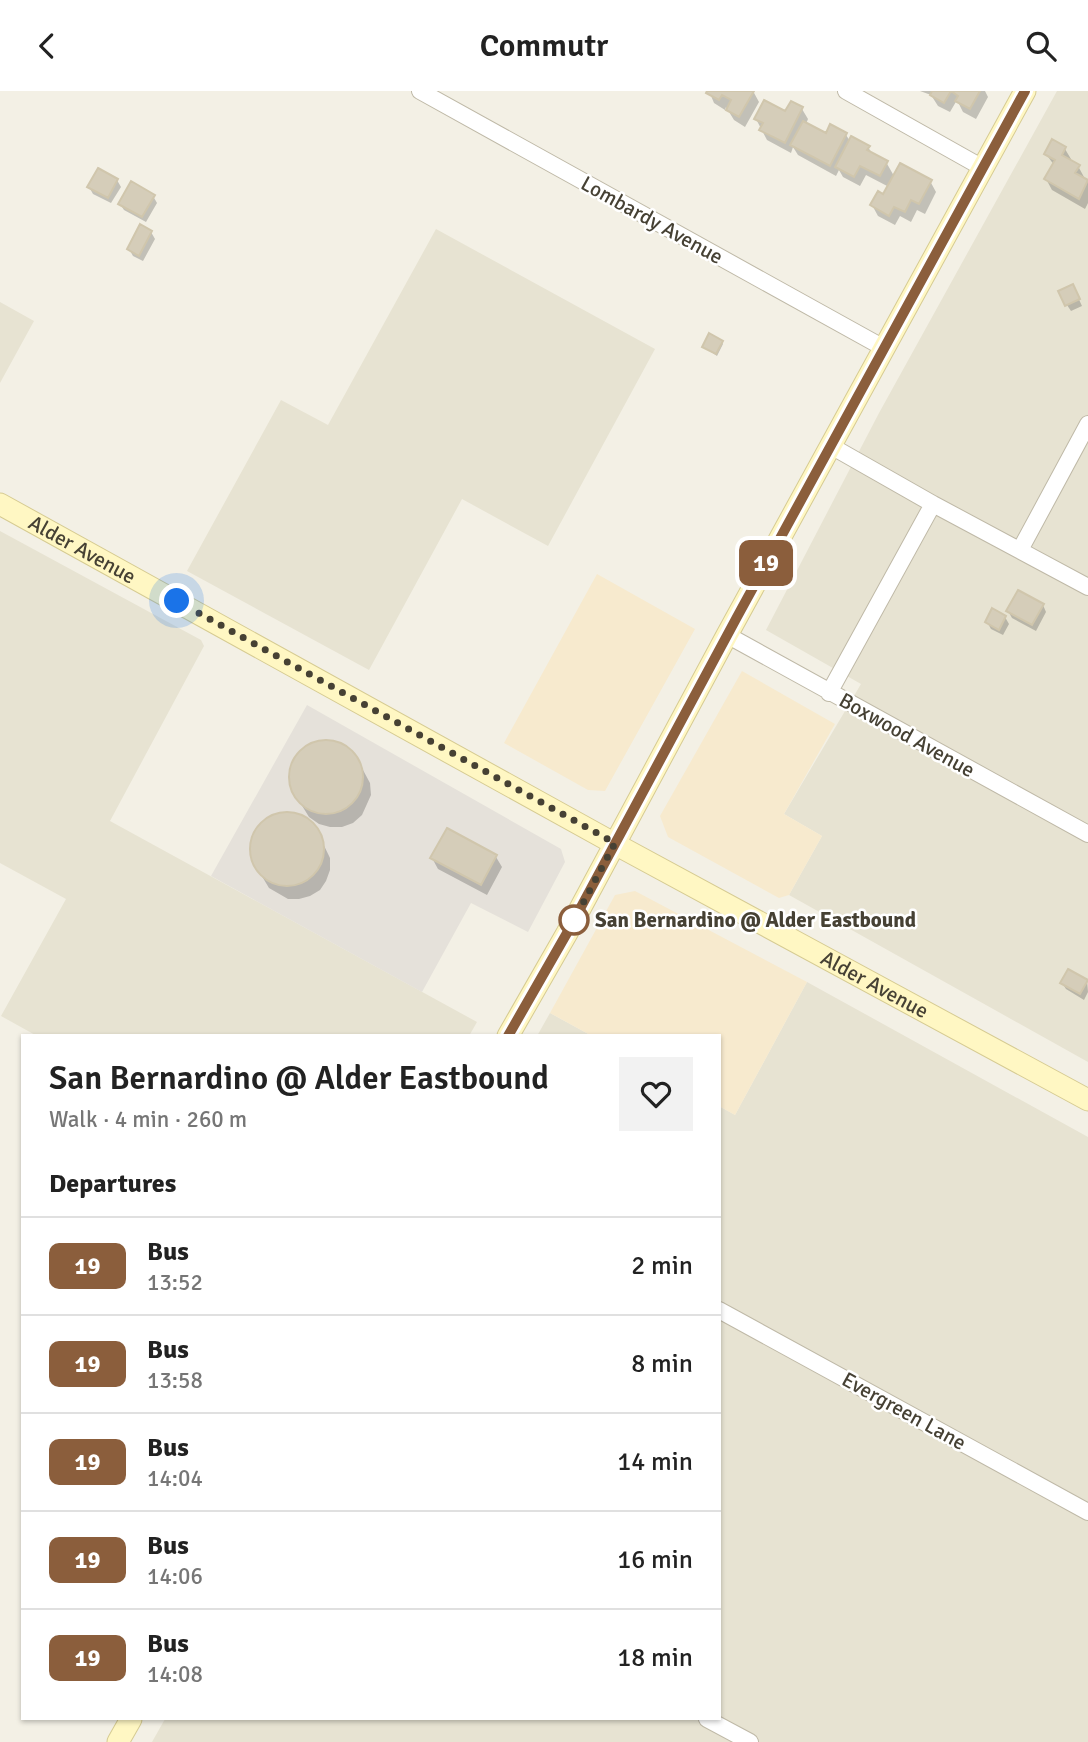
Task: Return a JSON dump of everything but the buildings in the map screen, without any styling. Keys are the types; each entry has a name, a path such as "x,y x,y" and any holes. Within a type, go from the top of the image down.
{"main road":[{"path":"509,1034 1025,91"},
{"name":"Alder Avenue","path":"0,504 1088,1100"},
{"path":"118,1742 130,1720"}],"street":[{"name":"Lombardy Avenue","path":"420,91 884,348"},
{"path":"846,91 983,168"},
{"path":"1020,550 1088,424"},
{"path":"831,446 1088,587"},
{"path":"830,693 933,504"},
{"name":"Boxwood Avenue","path":"727,635 1088,834"},
{"name":"Evergreen Lane","path":"721,1311 1088,1512"},
{"path":"709,1720 750,1742"}],"shaded area":[{"path":"1057,91 1088,91 1088,1062 789,895 822,836 784,814 861,684 766,630 879,413"},
{"path":"436,229 655,349 548,546 462,499 369,670 187,571 281,400 328,425"},
{"path":"0,302 34,321 0,383"},
{"path":"0,531 201,640 204,646 110,821 477,1022 470,1034 33,1034 1,1016 66,899 0,863"},
{"path":"597,574 695,629 605,791 588,790 504,743"},
{"path":"742,671 835,724 784,814 822,836 789,895 779,898 668,837 660,816"},
{"path":"307,705 561,849 565,862 528,932 471,903 422,992 211,876"},
{"path":"635,891 807,982 735,1115 721,1107 721,1034 588,1034 550,1013 615,895"},
{"path":"807,982 1088,1137 1088,1742 152,1742 164,1720 721,1720 721,1107 735,1115"},
{"path":"550,1013 588,1034 538,1034"}],"bus line":[{"name":"19","path":"509,1034 567,933 1025,91"}],"place":[{"name":"San Bernardino @ Alder Eastbound","path":"574,920"}],"route":[{"path":"177,601 615,843 574,920"}]}
